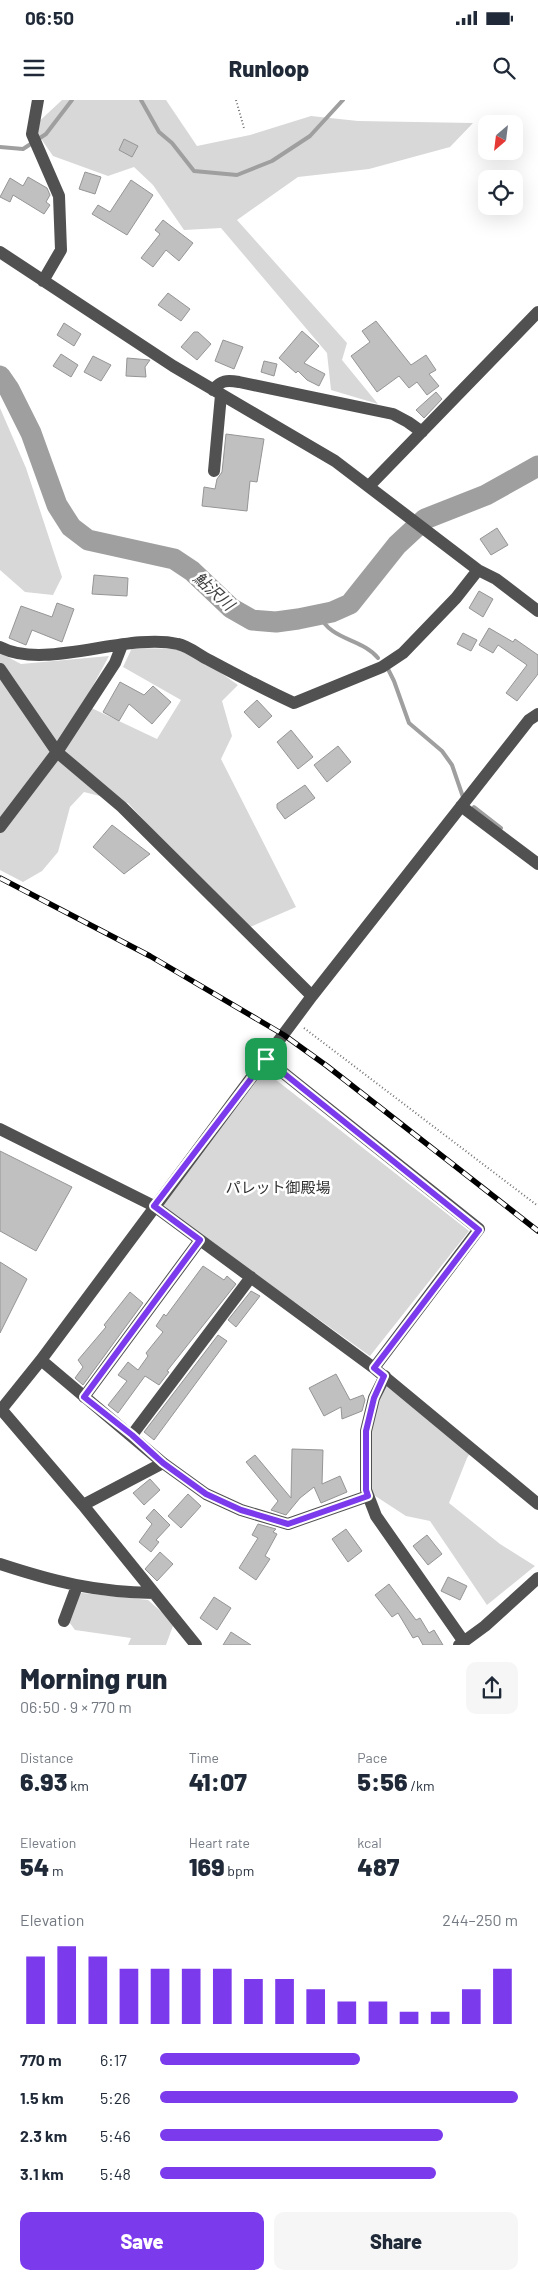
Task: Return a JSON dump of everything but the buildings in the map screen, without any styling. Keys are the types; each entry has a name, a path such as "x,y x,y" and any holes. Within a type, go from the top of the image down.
{"street":[{"path":"38,100 32,134 59,196 60,250 43,281"},
{"path":"0,252 217,392 335,461 370,485 478,570 496,579 538,611"},
{"path":"370,485 538,312"},
{"path":"214,472 217,392 225,380 393,414 422,432"},
{"path":"0,647 20,654 57,654 145,642 180,644 271,693 294,703 382,667 403,653 456,598 478,570"},
{"path":"0,827 57,752 115,663 122,645"},
{"path":"0,669 57,752 122,807 312,996"},
{"path":"196,1645 83,1505 0,1410 41,1360 312,996 528,720 538,714"},
{"path":"461,806 538,864"},
{"path":"266,1059 479,1230 374,1368"},
{"path":"0,1129 154,1206 374,1368 538,1504"},
{"path":"84,1397 200,1240"},
{"path":"132,1435 251,1277"},
{"path":"41,1360 163,1463 206,1494 241,1510 288,1524 368,1496"},
{"path":"384,1376 374,1398 366,1431 366,1490 376,1516 462,1643 485,1626 538,1578"},
{"path":"83,1505 163,1463"},
{"path":"0,1564 77,1586 127,1593 154,1593"},
{"path":"64,1621 77,1586"}],"path":[{"path":"236,100 244,128"},
{"path":"294,1021 538,1206"}],"green space":[{"path":"62,100 166,100 197,146 250,135 311,116 358,121 473,123 450,147 369,169 298,177 237,220 347,343 342,360 378,404 331,390 327,353 221,228 184,230 153,185 134,167 108,176 53,156 33,127"},
{"path":"0,408 26,468 62,577 53,595 25,592 0,570"},
{"path":"132,648 187,649 238,685 222,701 232,736 221,759 296,907 250,927 163,841 128,803 84,792 70,807 58,852 42,871 23,882 0,870 0,653 21,664 109,656 83,704 157,739 181,700 123,667"},
{"name":"パレット御殿場","path":"257,1065 469,1231 370,1356 156,1203"},
{"path":"385,1376 473,1449 467,1458 449,1503 500,1544 535,1566 487,1605 430,1521 406,1516 366,1490 370,1417"},
{"path":"73,1592 148,1600 174,1623 166,1645 128,1645 131,1638 75,1630 64,1615"}],"waterway":[{"path":"0,147 23,149 46,134 72,100"},
{"path":"141,100 159,132 172,143 194,171 237,175 272,161 310,136 343,100"},
{"name":"鮎沢川","path":"0,376 9,389 31,433 57,505 71,527 88,540 174,559 192,571 231,608 252,620 276,622 298,619 332,612 350,604 397,545 425,519 486,495 538,466"},
{"path":"319,614 324,623 338,635 364,646 378,658"},
{"path":"388,669 409,723 442,751 452,765 463,797"},
{"path":"474,807 501,828"}],"railway":[{"path":"0,878 150,956 284,1035 327,1066 538,1231"}],"route":[{"path":"266,1059 479,1230 374,1368 384,1376 374,1398 366,1431 366,1490 368,1496 288,1524 241,1510 206,1494 163,1463 132,1435 84,1397 200,1240 154,1206 266,1059"}]}
